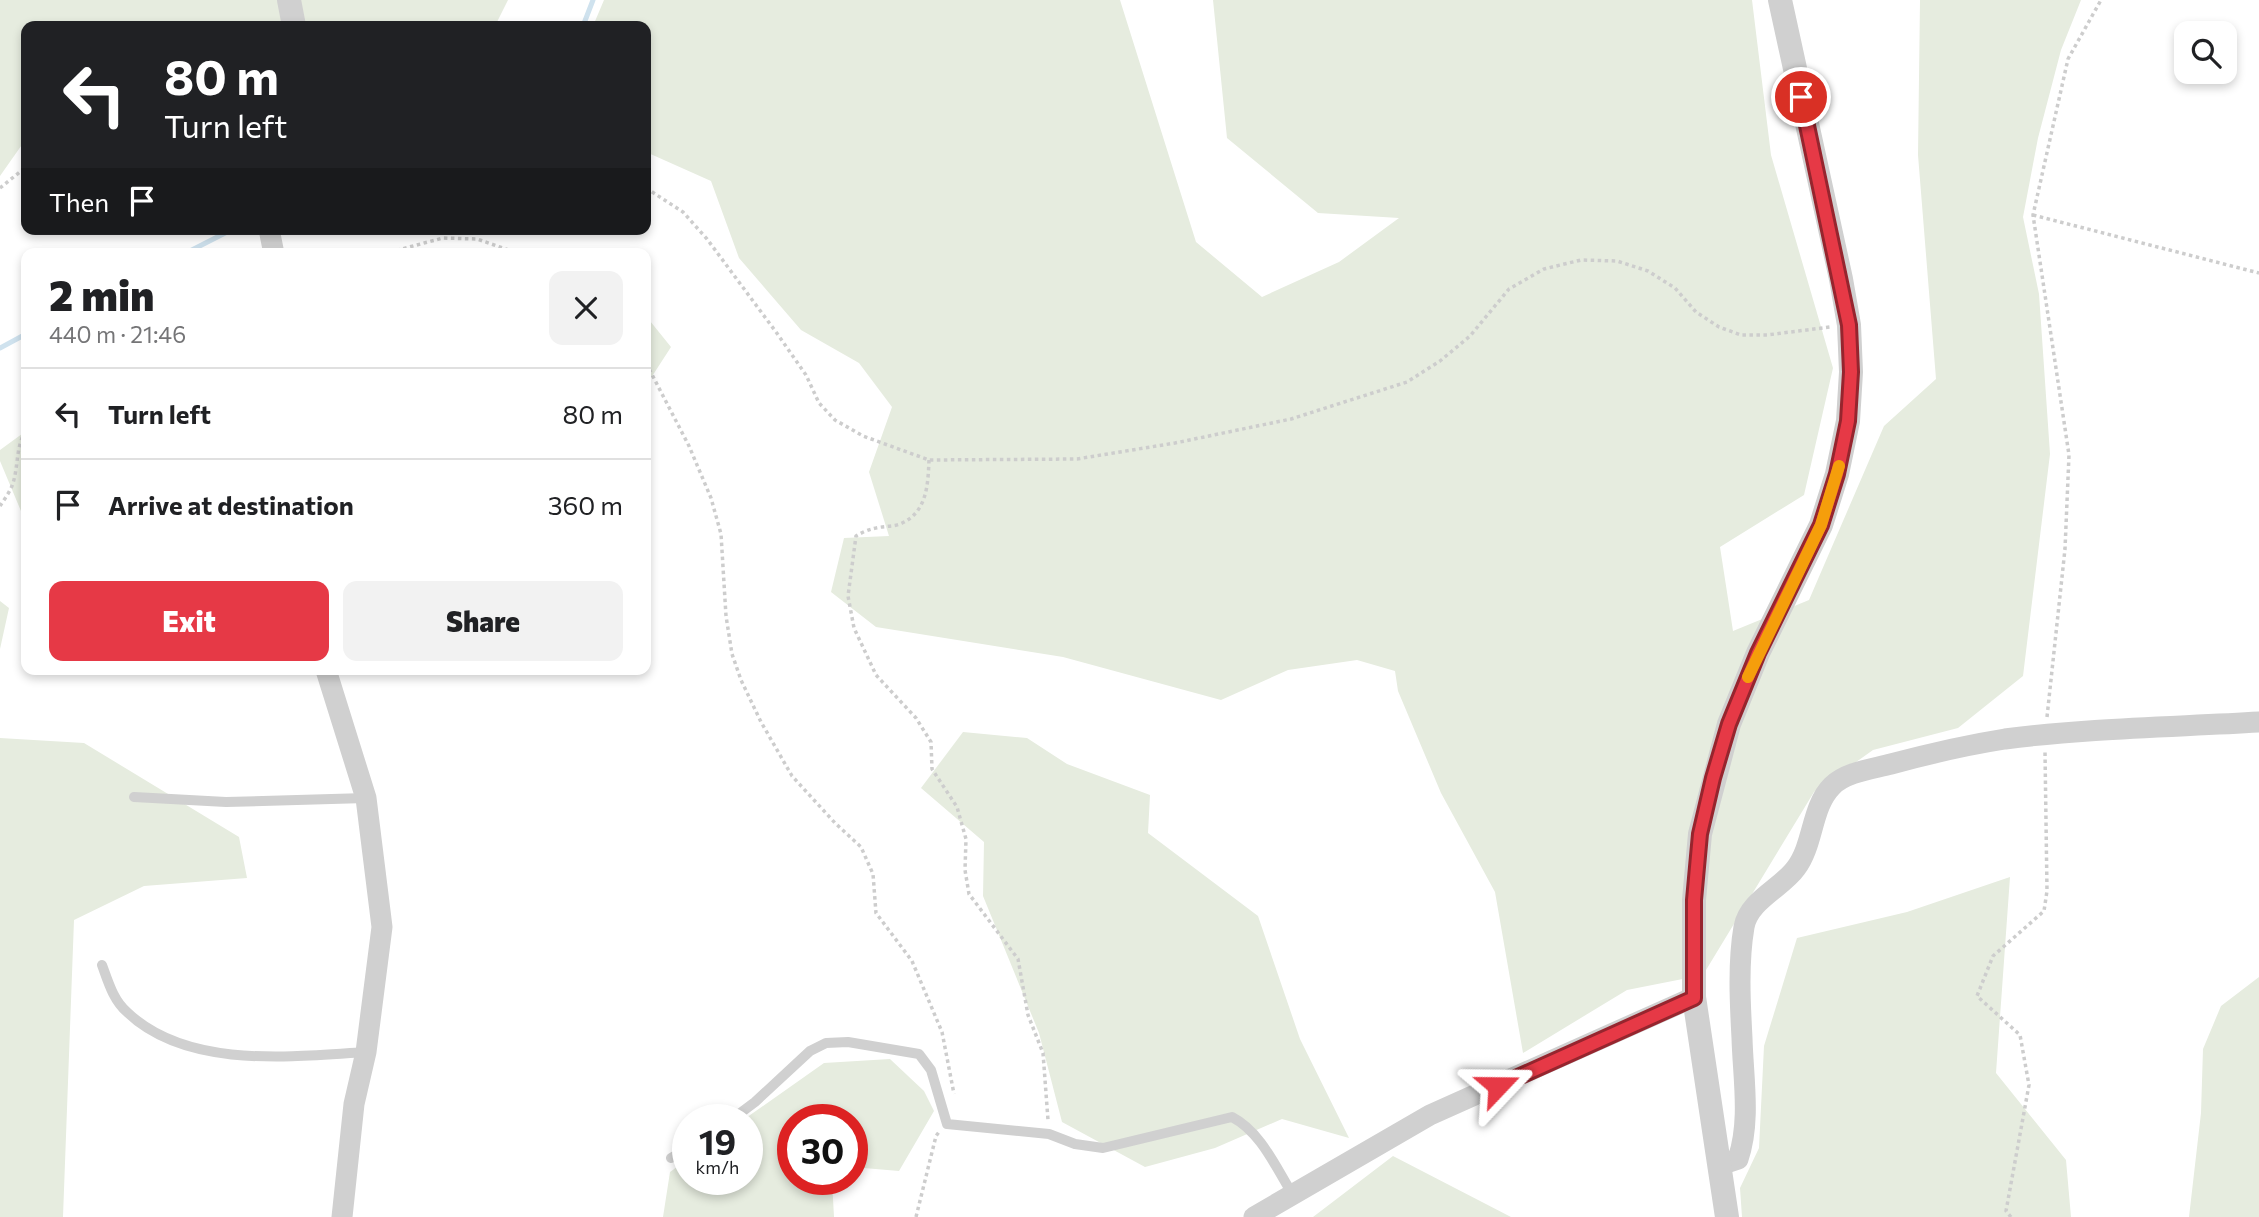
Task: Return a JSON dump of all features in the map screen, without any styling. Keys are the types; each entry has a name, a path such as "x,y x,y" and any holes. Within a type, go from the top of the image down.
{"street":[{"path":"289,0 293,21"},
{"path":"1727,1217 1694,998 1694,900 1700,834 1729,724 1758,653 1821,525 1837,474 1849,409 1851,372 1849,325 1780,0"},
{"path":"328,675 366,798 382,927 366,1052 354,1104 342,1217"},
{"path":"1720,1165 1738,1159 1743,1145 1745,1085 1741,999 1745,923 1756,905 1796,869 1809,844 1823,799 1832,786 1844,778 1908,760 2003,740 2259,722"},
{"path":"1254,1217 1430,1115 1694,998"}],"lane":[{"path":"134,797 226,803 366,798"},
{"path":"102,965 112,992 125,1011 151,1031 177,1042 217,1053 282,1057 366,1052"},
{"path":"752,1104 810,1051 826,1043 848,1042 919,1054 931,1070 947,1124 1049,1133 1074,1144 1103,1148 1232,1117 1244,1124 1259,1141 1293,1195"}],"path":[{"path":"2011,1217 2006,1211 2029,1085 2020,1035 1977,996 1993,956 2043,911 2047,891 2045,735 2065,549 2069,455 2033,215 2068,59 2101,0"},
{"path":"0,188 21,171"},
{"path":"651,191 683,212 707,239 806,376 819,404 835,420 863,436 929,460 1077,459 1175,443 1291,419 1407,382 1440,361 1470,336 1509,289 1544,269 1581,260 1618,261 1648,271 1675,288 1696,313 1719,327 1741,335 1767,335 1849,325"},
{"path":"2033,215 2259,273"},
{"path":"406,248 443,238 477,239 503,248"},
{"path":"651,373 689,446 711,498 721,534 730,641 741,680 761,722 793,776 835,823 861,847 873,874 876,912 912,961 942,1032 953,1078 955,1103 947,1124 936,1136 916,1217"},
{"path":"0,506 12,486 21,441"},
{"path":"929,460 928,489 916,513 901,524 872,529 856,536 848,596 854,628 876,675 916,718 932,742 932,769 957,807 966,839 965,870 969,894 1018,959 1028,1015 1043,1053 1049,1133"}],"shaded area":[{"path":"0,0 508,0 498,21 21,21 21,146 0,176"},
{"path":"604,0 1120,0 1196,242 1262,297 1339,262 1399,218 1318,213 1227,138 1213,0 1752,0 1771,155 1833,368 1804,495 1720,547 1733,631 1809,600 1884,426 1936,379 1918,155 1920,0 2081,0 2061,50 2038,138 2023,217 2039,294 2050,454 2023,676 1958,728 1873,750 1814,792 1703,975 1627,990 1523,1053 1495,892 1441,793 1398,691 1395,671 1357,660 1288,670 1221,700 1063,657 876,627 831,592 844,538 889,536 869,472 892,407 859,363 801,330 739,258 711,181 651,154 651,21 595,21"},
{"path":"651,322 671,347 651,378"},
{"path":"21,435 21,511 0,461 0,450"},
{"path":"0,601 9,608 0,649"},
{"path":"963,732 1027,738 1067,764 1150,795 1148,833 1258,916 1300,1039 1349,1138 1282,1119 1215,1148 1145,1167 1062,1122 1039,1033 983,896 984,842 921,788"},
{"path":"0,738 84,743 239,837 247,878 144,886 74,920 63,1217 0,1217"},
{"path":"2010,877 1996,1073 2066,1160 2071,1217 1742,1217 1740,1188 1759,1148 1764,1046 1797,938 1907,912"},
{"path":"2259,977 2259,1217 2189,1217 2201,1113 2203,1049 2221,1006"},
{"path":"890,1059 924,1091 934,1111 899,1171 868,1168 868,1104 777,1104 777,1195 833,1195 834,1217 663,1217 672,1171 672,1195 763,1195 763,1106 824,1063"},
{"path":"1393,1156 1511,1217 1313,1217"}],"waterway":[{"path":"585,21 593,0"},
{"path":"196,248 221,235"},
{"path":"0,348 21,337"}],"slow traffic":[{"path":"1748,677 1821,525 1839,466"}],"route":[{"path":"1498,1086 1694,998 1694,900 1700,834 1713,778 1729,724 1758,653 1821,525 1837,474 1848,421 1851,372 1849,325 1801,97"}]}
